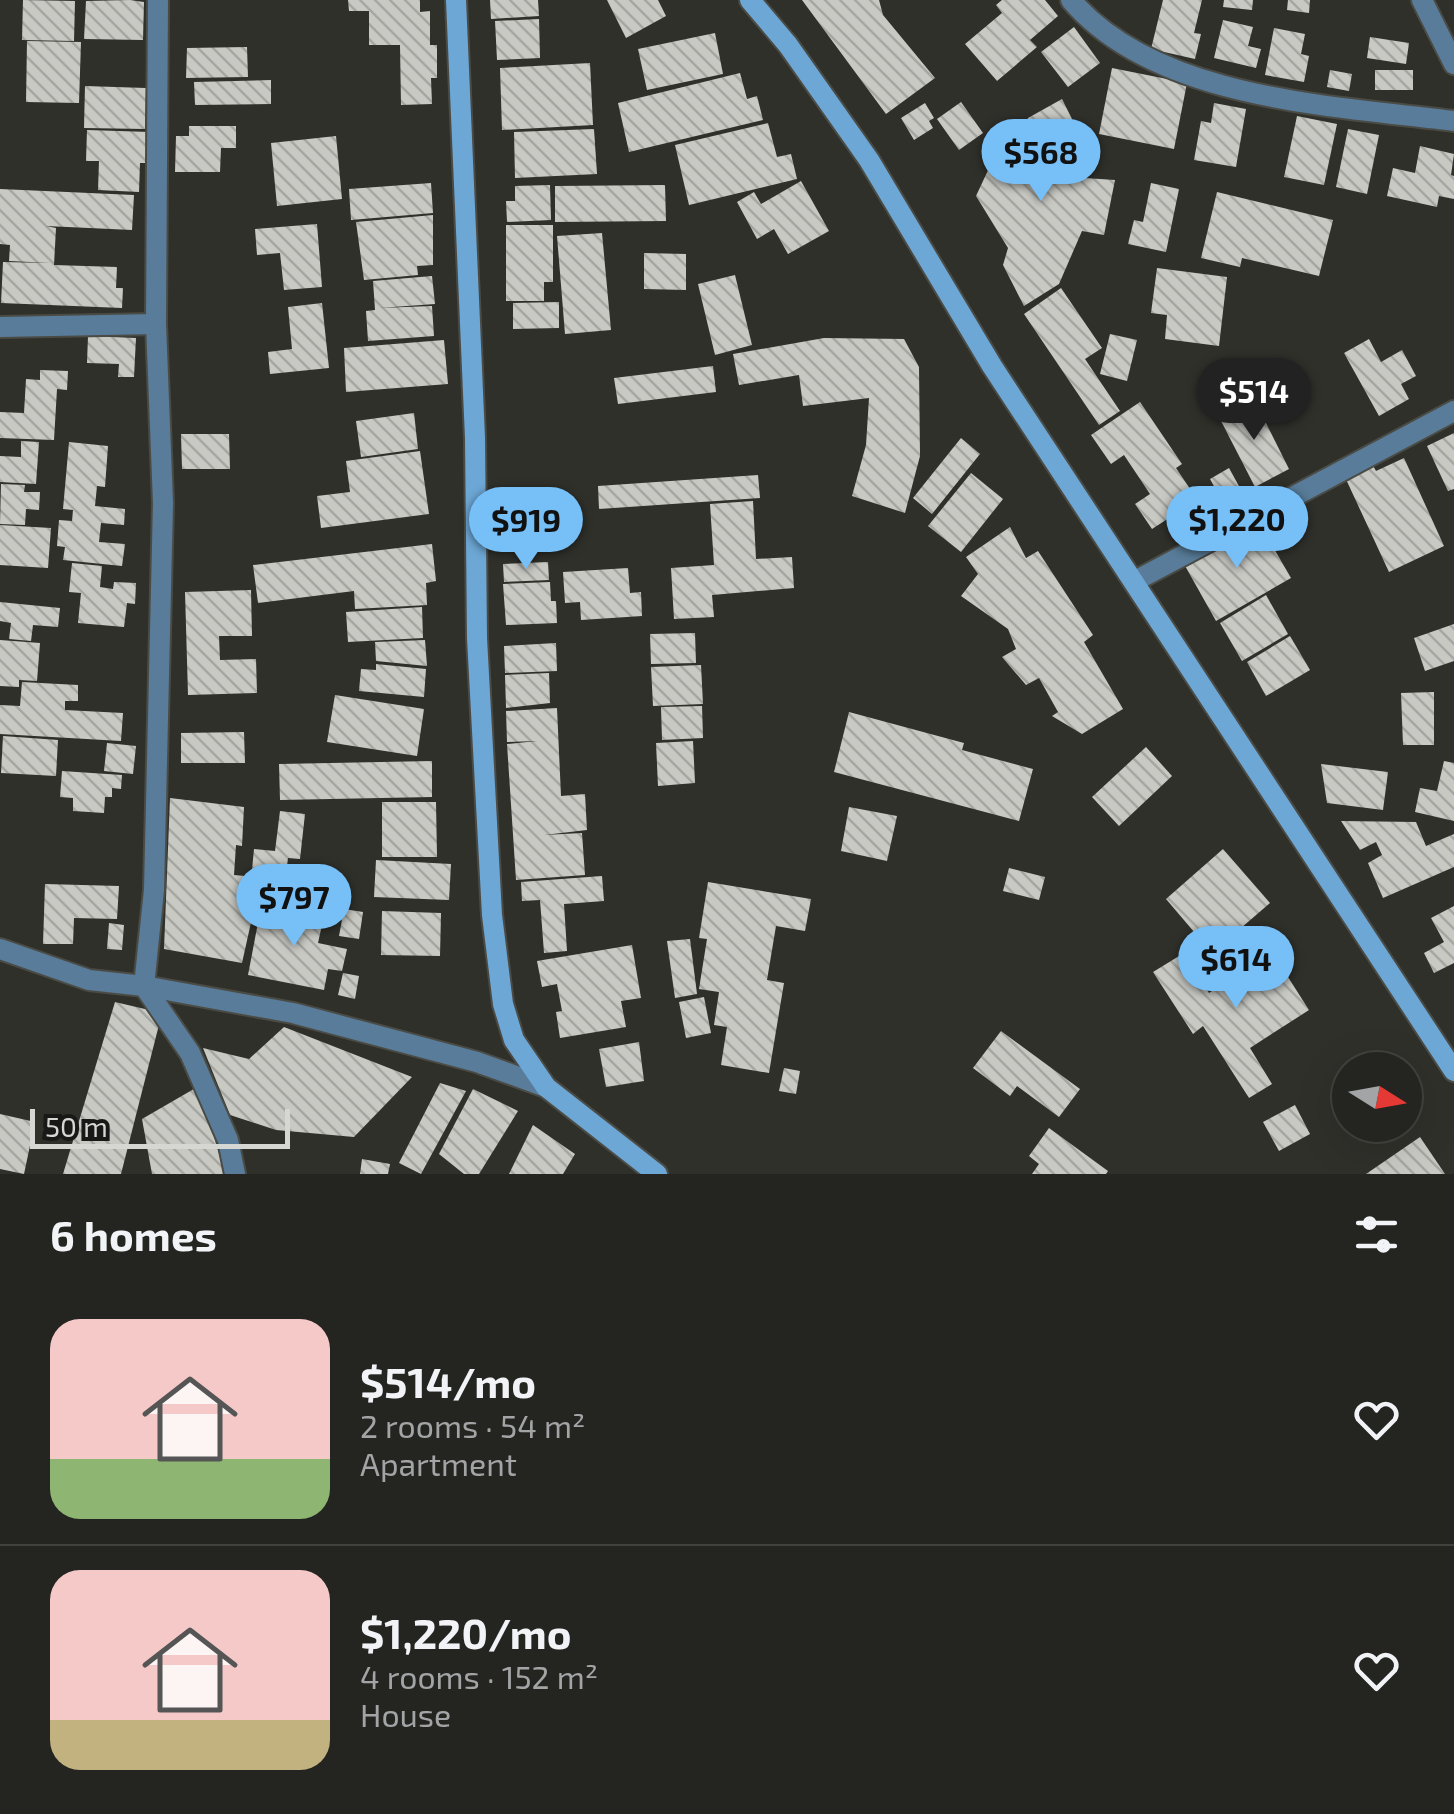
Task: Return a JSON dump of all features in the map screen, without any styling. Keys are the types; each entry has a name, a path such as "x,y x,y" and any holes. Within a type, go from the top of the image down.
{"main road":[{"path":"456,0 475,438 478,638 492,915 503,1004 514,1040 546,1087 657,1174"},
{"path":"750,0 788,44 869,160 992,366 1454,1070"}],"street":[{"path":"158,0 156,324 163,503 154,890 144,986 190,1053 228,1140 235,1174"},
{"path":"1071,0 1092,25 1142,57 1200,78 1285,101 1454,121"},
{"path":"1422,0 1454,64"},
{"path":"0,327 156,324"},
{"path":"1134,581 1454,411"},
{"path":"0,949 89,980 293,1013 477,1062 546,1087"}],"building":[{"path":"23,0 75,1 74,41 22,40"},
{"path":"348,0 420,0 420,12 430,11 430,45 437,45 437,78 431,78 432,104 401,105 400,45 369,45 369,11 349,11"},
{"path":"490,0 538,0 539,16 491,19"},
{"path":"607,0 658,0 666,16 626,38"},
{"path":"802,0 879,0 883,15 935,78 886,114"},
{"path":"1002,0 1045,0 1058,16 1030,40 1037,47 997,81 965,44 1002,13 996,5"},
{"path":"1163,0 1202,0 1194,33 1201,34 1195,59 1151,49"},
{"path":"1224,0 1253,0 1252,10 1223,7"},
{"path":"1288,0 1310,0 1309,13 1287,10"},
{"path":"86,1 144,2 143,40 84,39"},
{"path":"539,19 540,58 497,60 495,21"},
{"path":"1223,20 1253,27 1248,46 1261,49 1256,68 1214,58"},
{"path":"1074,27 1100,63 1068,87 1041,52"},
{"path":"1274,28 1305,34 1301,54 1309,56 1304,82 1265,75"},
{"path":"715,33 723,74 647,90 638,49"},
{"path":"1370,37 1409,43 1406,64 1367,58"},
{"path":"27,41 81,42 79,103 26,102"},
{"path":"247,47 248,77 186,78 187,48"},
{"path":"590,63 593,125 502,130 500,68"},
{"path":"1112,68 1187,83 1174,149 1099,134"},
{"path":"1330,70 1352,74 1349,91 1327,87"},
{"path":"1375,70 1413,70 1413,90 1375,90"},
{"path":"740,73 747,99 757,96 763,120 629,152 618,103"},
{"path":"271,80 271,104 195,105 194,82"},
{"path":"85,86 146,88 145,129 84,128"},
{"path":"1062,99 1077,129 1055,141 1061,153 1051,158 1055,176 1115,180 1104,235 1082,231 1059,284 1024,306 1003,265 1008,248 976,196 1005,134 1018,141 1028,118"},
{"path":"961,102 983,133 959,150 937,119"},
{"path":"925,103 934,118 929,121 933,128 914,140 901,118"},
{"path":"1214,103 1246,109 1236,167 1194,160 1201,121 1211,123"},
{"path":"1297,116 1337,124 1324,185 1284,177"},
{"path":"768,123 777,157 791,154 797,179 689,205 675,145"},
{"path":"189,126 236,126 236,148 221,148 220,172 175,172 176,136 189,136"},
{"path":"594,129 597,174 515,178 514,132"},
{"path":"1348,129 1379,135 1367,194 1336,187"},
{"path":"87,130 150,132 149,163 140,163 139,192 98,190 99,161 86,161"},
{"path":"336,136 342,199 277,206 271,143"},
{"path":"1420,146 1454,154 1454,199 1439,196 1437,207 1387,196 1393,168 1415,173"},
{"path":"801,181 829,231 788,254 774,229 757,239 737,202 754,192 761,204"},
{"path":"431,183 433,213 351,220 349,189"},
{"path":"1151,183 1179,189 1166,252 1128,244 1134,220 1143,222"},
{"path":"550,185 551,220 507,222 506,201 515,201 515,186"},
{"path":"665,185 666,221 555,222 555,186"},
{"path":"0,189 134,195 132,230 46,226 56,228 54,265 117,267 116,288 123,288 122,308 1,303 3,262 51,263 9,261 10,245 0,244"},
{"path":"1217,192 1333,220 1319,276 1242,258 1240,267 1201,258"},
{"path":"433,215 433,265 417,266 418,275 364,280 356,222"},
{"path":"317,224 322,287 284,290 280,253 257,255 255,229"},
{"path":"506,225 553,225 553,282 544,282 544,301 506,301"},
{"path":"602,233 611,330 565,334 557,236"},
{"path":"644,253 686,254 686,290 644,289"},
{"path":"1157,268 1227,277 1219,346 1165,339 1167,315 1151,313"},
{"path":"735,275 752,345 715,355 698,284"},
{"path":"432,276 435,304 379,308 432,306 434,336 368,341 366,311 375,310 373,281"},
{"path":"1061,288 1102,348 1085,359 1120,411 1099,425 1024,314"},
{"path":"559,302 559,328 513,329 513,303"},
{"path":"322,303 329,368 270,374 268,352 292,349 288,307"},
{"path":"1110,334 1137,340 1127,381 1100,374"},
{"path":"88,336 136,338 134,377 118,377 119,364 87,363"},
{"path":"824,338 904,339 919,367 920,456 905,513 852,496 866,445 869,398 803,406 799,375 739,385 733,354"},
{"path":"1369,339 1381,362 1402,350 1416,376 1401,384 1409,399 1379,416 1344,353"},
{"path":"444,340 448,384 346,392 344,348"},
{"path":"713,366 716,392 618,404 614,378"},
{"path":"40,370 68,371 67,390 57,389 54,440 0,438 0,412 24,413 26,379 40,380"},
{"path":"1254,399 1289,469 1255,487 1219,417"},
{"path":"1140,402 1182,464 1176,468 1207,514 1180,534 1169,518 1152,529 1135,504 1150,494 1124,455 1111,464 1091,435"},
{"path":"414,413 418,449 361,457 356,421"},
{"path":"1454,433 1454,489 1448,491 1427,446"},
{"path":"181,434 229,434 230,469 182,469"},
{"path":"961,438 980,454 932,514 913,498"},
{"path":"21,441 39,442 36,484 0,482 0,456 21,457"},
{"path":"69,442 108,446 105,487 97,486 95,506 125,509 124,525 101,523 99,542 125,544 122,566 63,560 65,547 57,546 59,520 72,521 73,510 63,509"},
{"path":"420,451 429,514 321,528 317,496 350,492 346,461"},
{"path":"1404,458 1444,546 1389,572 1344,475 1371,462 1376,471"},
{"path":"1229,468 1245,497 1226,508 1210,479"},
{"path":"971,473 1003,499 961,552 928,526"},
{"path":"758,475 760,498 599,509 598,486"},
{"path":"1,484 25,485 24,492 40,492 39,510 26,509 25,525 0,524"},
{"path":"753,501 756,559 792,557 794,588 712,595 714,617 674,619 671,568 714,565 710,504"},
{"path":"1258,521 1291,578 1216,621 1184,564"},
{"path":"0,525 51,528 48,568 0,565"},
{"path":"1010,527 1026,558 1038,551 1093,635 1084,642 1123,709 1082,734 1052,716 1058,712 1039,678 1026,685 1002,657 1016,649 1008,629 961,596 978,574 966,557"},
{"path":"432,544 436,581 426,583 427,605 355,609 354,591 258,603 253,565"},
{"path":"548,562 549,580 504,582 503,564"},
{"path":"72,563 102,566 100,587 113,589 114,582 136,583 135,604 127,603 124,627 78,623 81,593 69,592"},
{"path":"628,568 630,593 641,592 642,616 581,620 580,602 565,603 563,572"},
{"path":"550,582 557,623 506,625 503,584"},
{"path":"251,590 252,636 219,636 220,660 256,659 257,693 188,695 185,592"},
{"path":"1266,595 1288,634 1242,661 1220,623"},
{"path":"0,602 60,608 58,627 33,625 31,641 9,639 11,623 0,621"},
{"path":"422,607 423,638 348,642 346,612"},
{"path":"1454,624 1454,661 1425,671 1414,638"},
{"path":"695,633 696,663 651,664 650,634"},
{"path":"1290,636 1310,670 1266,696 1247,662"},
{"path":"0,640 40,643 37,681 19,680 19,687 0,686"},
{"path":"425,640 427,666 376,661 375,642"},
{"path":"556,643 557,671 505,673 504,646"},
{"path":"376,664 426,669 424,697 359,691 361,669 376,670"},
{"path":"701,665 703,704 653,706 651,667"},
{"path":"549,673 550,703 506,708 505,675"},
{"path":"22,682 78,685 78,701 65,701 65,710 123,713 121,741 0,734 0,705 20,706"},
{"path":"1434,692 1434,745 1403,745 1401,693"},
{"path":"335,695 424,709 417,756 327,742"},
{"path":"702,706 703,738 662,740 661,707"},
{"path":"557,708 561,796 585,794 587,830 544,835 582,833 585,875 516,880 507,744 537,741 507,742 506,711"},
{"path":"849,712 964,743 962,750 1033,769 1019,821 834,772"},
{"path":"244,732 245,763 181,763 181,733"},
{"path":"3,736 58,740 56,776 1,773"},
{"path":"693,741 695,783 658,786 656,743"},
{"path":"107,743 136,746 133,774 104,771"},
{"path":"1146,747 1172,776 1119,826 1092,797"},
{"path":"432,761 432,797 280,800 279,764"},
{"path":"1444,761 1454,763 1454,821 1415,812 1420,788 1437,791"},
{"path":"1321,764 1388,772 1383,810 1327,803"},
{"path":"62,771 122,775 121,789 112,788 112,797 105,797 104,813 73,811 73,798 60,797"},
{"path":"170,798 244,807 242,846 236,845 234,875 256,877 242,963 164,949"},
{"path":"382,802 436,802 437,857 382,857"},
{"path":"849,807 897,816 887,861 841,851"},
{"path":"280,811 305,814 300,859 288,858 286,874 252,870 254,849 275,851"},
{"path":"1341,821 1416,822 1426,846 1454,834 1454,867 1383,898 1368,863 1382,855 1376,842 1360,850"},
{"path":"1223,849 1270,903 1212,953 1166,899"},
{"path":"376,860 451,864 449,900 374,897"},
{"path":"298,866 317,870 312,900 293,896"},
{"path":"1009,868 1045,877 1039,900 1003,891"},
{"path":"602,876 604,901 564,904 567,951 544,953 540,900 522,901 521,882"},
{"path":"708,882 811,899 805,931 776,926 767,980 784,983 769,1073 721,1065 727,1027 714,1025 719,992 699,989 707,939 699,938"},
{"path":"45,884 119,886 117,919 74,918 73,944 43,944"},
{"path":"300,906 325,911 318,943 347,949 342,971 328,969 324,990 248,975 261,907 298,915"},
{"path":"1454,906 1454,963 1434,973 1424,953 1444,942 1431,918"},
{"path":"344,909 363,912 359,939 339,936"},
{"path":"382,911 441,913 440,956 381,955"},
{"path":"109,923 124,925 122,950 107,949"},
{"path":"690,939 697,994 675,998 667,941"},
{"path":"632,945 641,998 621,1001 626,1027 560,1038 556,1012 562,1011 557,984 542,987 537,961"},
{"path":"1272,952 1309,1010 1250,1048 1272,1084 1249,1098 1203,1026 1193,1034 1153,972 1184,953 1209,993"},
{"path":"343,973 359,976 355,999 338,995"},
{"path":"704,997 711,1033 686,1038 679,1002"},
{"path":"115,1002 162,1013 121,1174 63,1174"},
{"path":"284,1027 412,1077 354,1137 276,1130 230,1115 203,1048 249,1059"},
{"path":"1001,1031 1080,1089 1059,1117 1017,1086 1010,1096 973,1068"},
{"path":"639,1042 644,1081 606,1087 599,1049"},
{"path":"784,1068 800,1071 796,1094 779,1091"},
{"path":"440,1083 466,1091 421,1174 399,1163"},
{"path":"199,1086 225,1174 152,1174 142,1119"},
{"path":"473,1089 518,1111 479,1174 464,1174 439,1154"},
{"path":"1295,1105 1310,1134 1279,1151 1263,1122"},
{"path":"0,1114 35,1122 24,1174 0,1169"},
{"path":"533,1125 575,1154 563,1174 509,1174"},
{"path":"1049,1128 1108,1171 1106,1174 1032,1174 1039,1164 1029,1156"},
{"path":"1422,1140 1445,1174 1366,1174 1413,1142"},
{"path":"362,1159 390,1164 388,1174 360,1174"}]}
